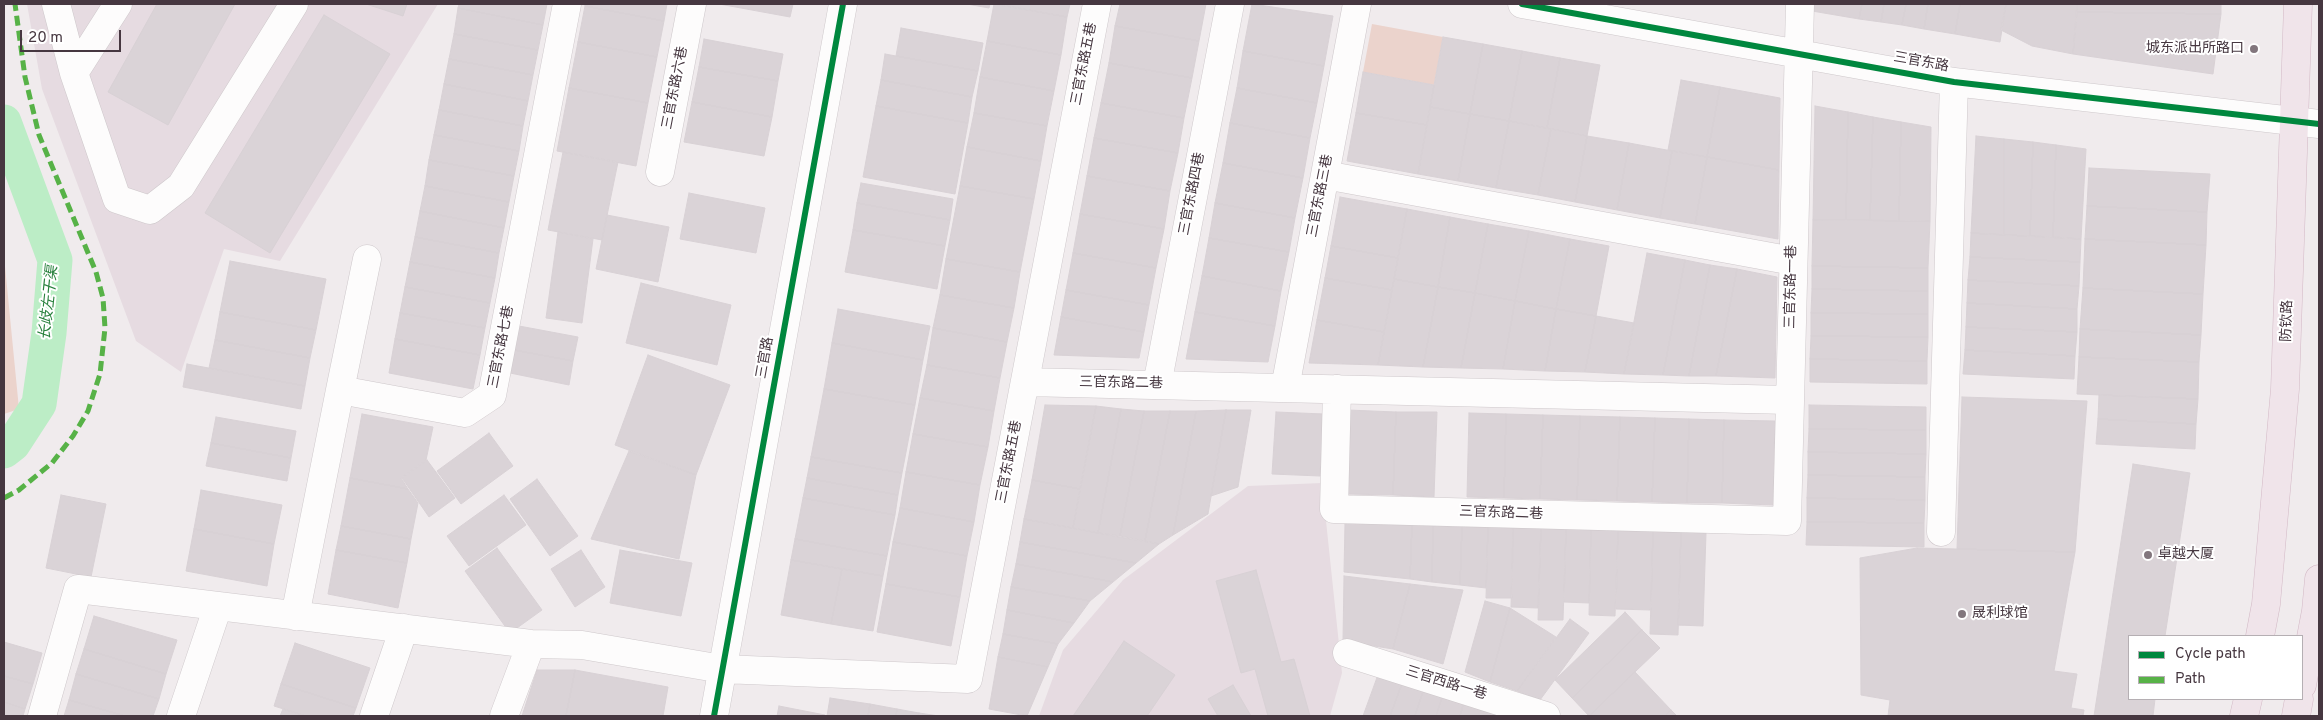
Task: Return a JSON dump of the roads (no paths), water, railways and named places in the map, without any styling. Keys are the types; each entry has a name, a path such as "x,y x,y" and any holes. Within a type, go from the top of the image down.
{"main road":[{"name":"防钦路","path":"2260,635 2266,604 2307,123 2298,4"},
{"path":"2303,680 2318,611 2319,579"},
{"path":"2244,716 2248,700"},
{"path":"2296,716 2299,700"}],"street":[{"path":"56,4 74,73 117,198 150,210 181,186 294,4"},
{"path":"74,73 118,4"},
{"name":"三官东路七巷","path":"340,390 465,413 492,395 567,4"},
{"name":"三官东路六巷","path":"660,172 692,4"},
{"name":"三官路","path":"714,716 843,4"},
{"name":"三官东路五巷","path":"722,669 968,679 1097,4"},
{"name":"三官东路四巷","path":"1157,385 1230,4"},
{"name":"三官东路三巷","path":"1285,388 1357,4"},
{"name":"三官东路","path":"1522,4 1954,82 2307,123"},
{"name":"三官东路一巷","path":"1787,521 1797,53 1800,4"},
{"path":"1941,532 1954,82"},
{"path":"1325,175 1793,262"},
{"path":"295,616 367,259"},
{"name":"三官东路二巷","path":"1025,382 1789,400"},
{"name":"三官东路二巷","path":"1337,389 1334,509 1787,521"},
{"path":"42,716 78,589 531,644 582,645 722,669"},
{"path":"181,716 218,606"},
{"path":"374,716 404,628"},
{"path":"504,716 531,644"},
{"name":"三官西路一巷","path":"1346,653 1546,716"}],"waterway":[{"name":"长歧左干渠","path":"4,122 55,260 49,333 39,404 13,444 4,451"}],"place":[{"name":"城东派出所路口","path":"2254,49"},
{"name":"卓越大厦","path":"2148,555"},
{"name":"晟利球馆","path":"1962,614"}]}
